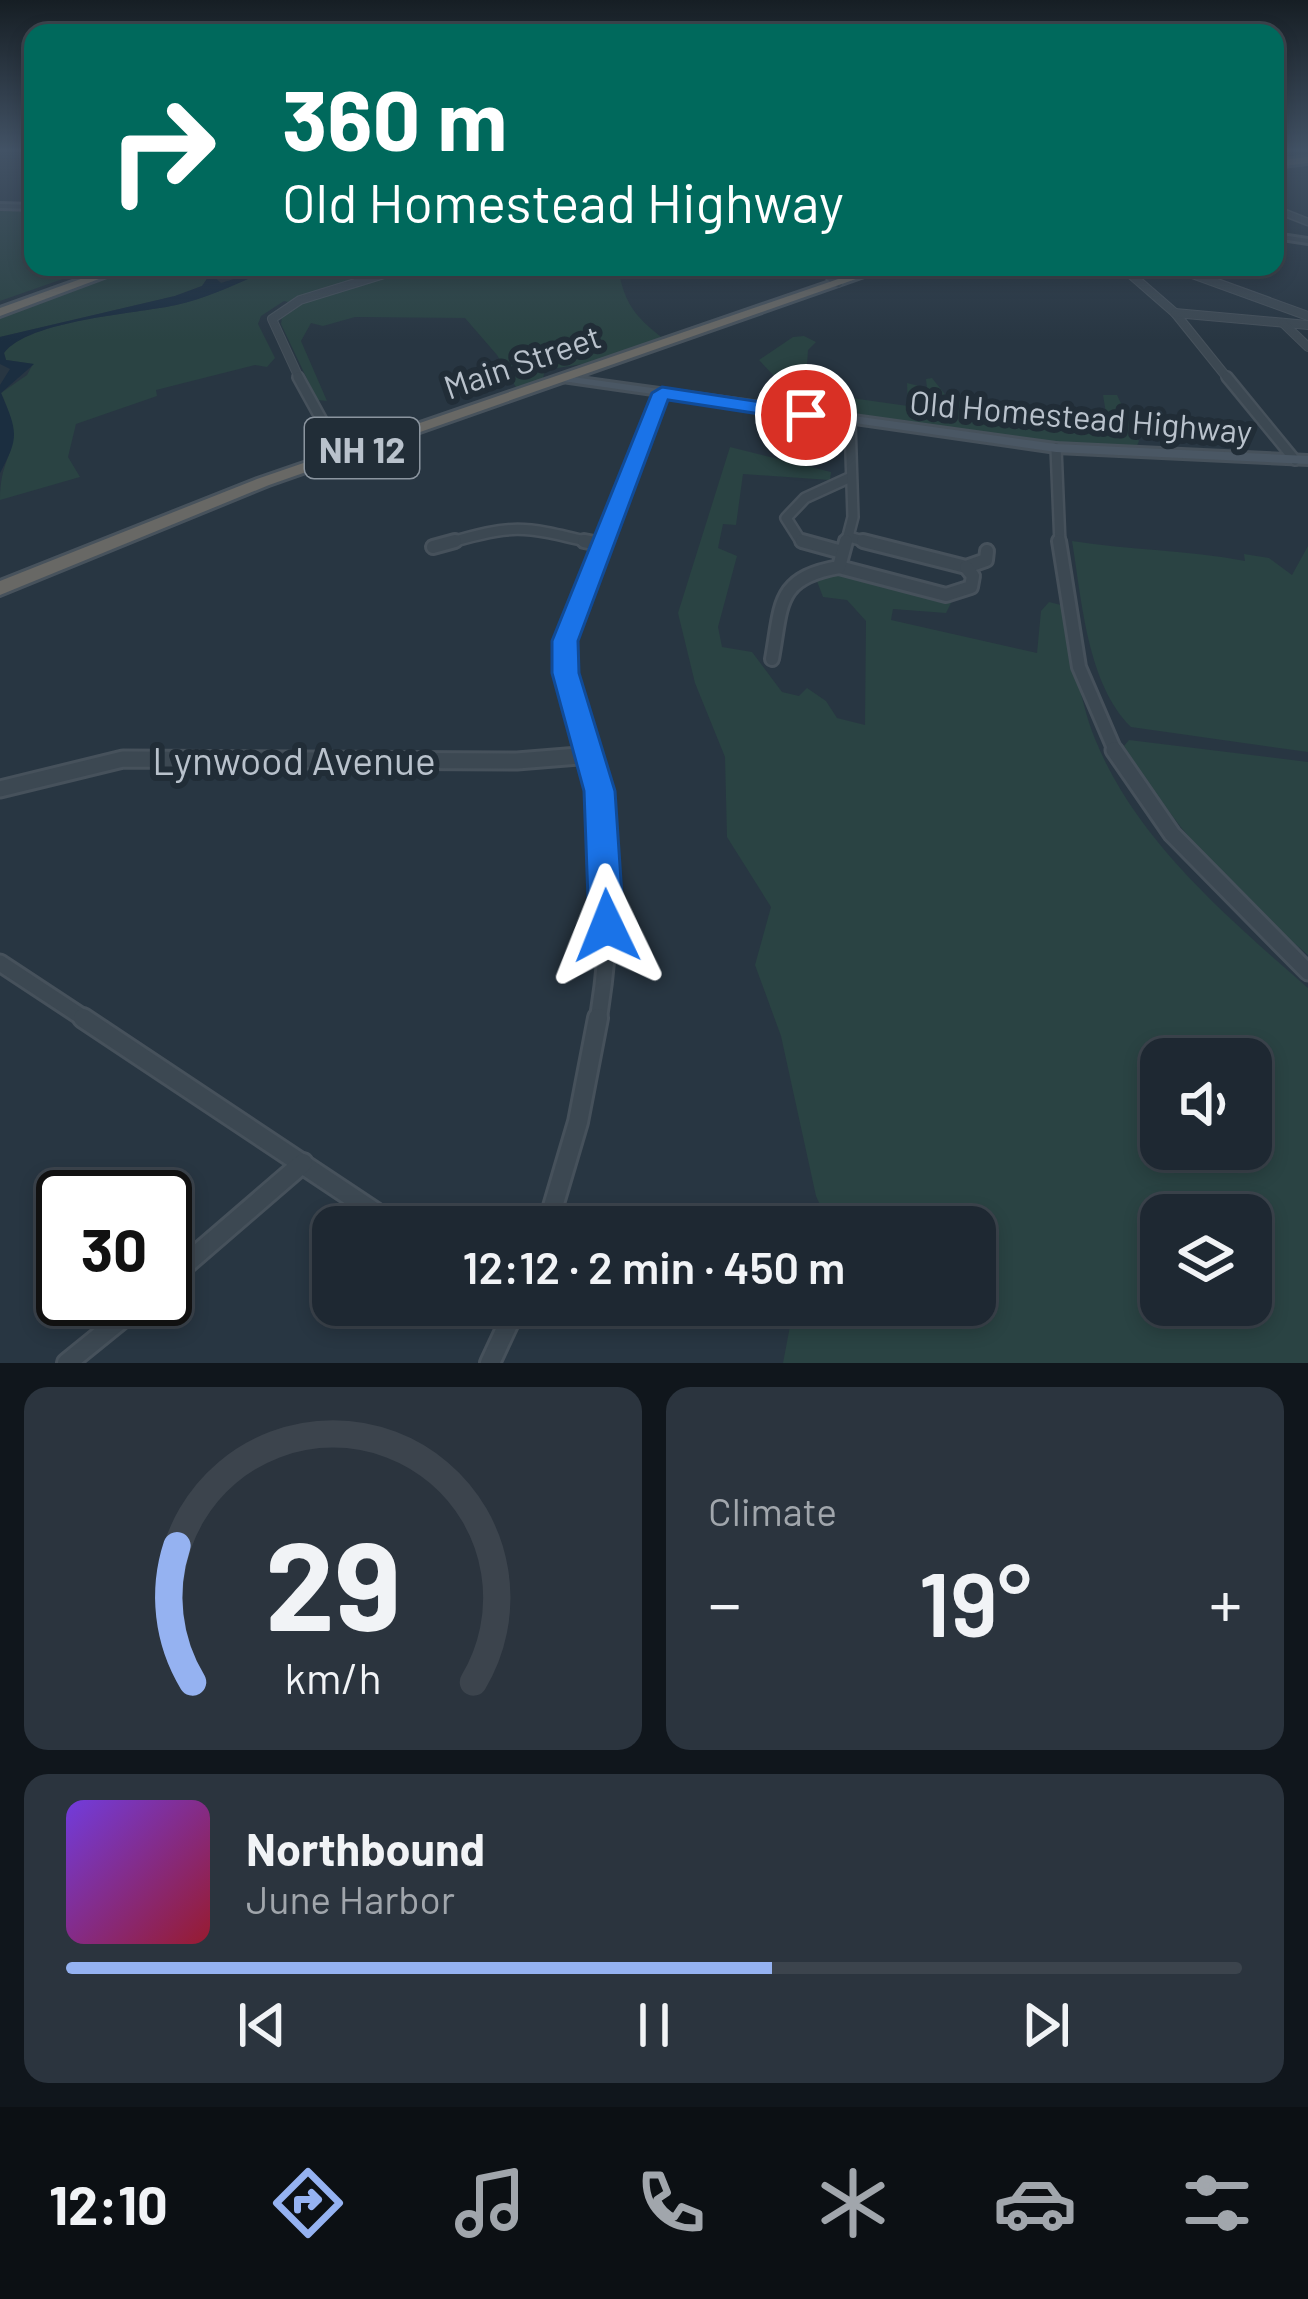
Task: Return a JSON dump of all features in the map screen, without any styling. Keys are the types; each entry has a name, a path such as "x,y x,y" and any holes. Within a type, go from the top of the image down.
{"highway":[{"path":"0,308 83,276"},
{"path":"0,308 98,276"},
{"name":"NH 12","path":"838,283 858,276"},
{"name":"Main Street","path":"0,588 164,519 838,283"}],"main road":[{"name":"Old Homestead Highway","path":"566,379 1057,448 1301,460"}],"street":[{"path":"341,455 280,343 272,319 300,300 378,276"},
{"path":"829,276 838,283"},
{"path":"1132,276 1175,314 1301,460"},
{"path":"1196,276 1308,320"},
{"path":"1175,314 1282,323 1308,320"},
{"path":"1282,323 1308,347"},
{"path":"553,1206 578,1125 607,926 603,827 591,755 564,658 565,641 662,393"},
{"path":"839,567 849,537 850,422"},
{"path":"1057,448 1058,520 1070,620 1080,670 1106,733 1174,837 1211,880 1308,972"},
{"path":"842,552 800,540 786,518 805,498 850,477"},
{"path":"433,548 500,527 521,526 604,545"},
{"path":"849,537 966,567 986,560 987,550"},
{"path":"772,659 787,585 795,576 839,567 946,596 971,587 973,575 966,567"},
{"name":"Lynwood Avenue","path":"0,789 123,759 517,761 591,755"},
{"path":"0,963 366,1206"},
{"path":"192,1259 303,1163"},
{"path":"67,1363 113,1326"},
{"path":"490,1363 506,1326"}],"green space":[{"path":"0,214 24,214 24,276 71,276 0,301"},
{"path":"105,276 209,276 202,286 175,296 0,337 0,313"},
{"path":"253,276 620,276 632,308 664,339 589,363 545,370 543,378 517,389 497,355 465,318 355,317 323,326 311,323 301,341 327,401 317,400 281,324 282,318 301,305 284,301 261,316 258,324 275,358 267,367 255,365 156,390 157,396 76,424 68,457 80,477 0,500 13,439 1,393 27,375 33,364 6,360 4,353 17,342 58,326 176,305"},
{"path":"793,337 816,342 808,350 807,366 830,395 908,406 907,383 927,388 926,379 932,378 951,402 973,400 975,414 1108,425 1103,395 1117,395 1139,441 1136,448 1023,441 791,407 795,394 789,378 773,375 759,360"},
{"path":"730,447 831,472 830,480 743,474 736,525 723,524 718,548 737,556 718,627 722,647 752,652 782,692 799,696 807,688 826,701 837,718 865,725 866,621 847,600 823,597 815,576 834,574 952,601 946,613 893,609 891,620 1037,653 1041,611 1049,602 1061,605 1089,723 1134,811 1186,875 1308,988 1308,1363 783,1363 790,1326 996,1326 996,1206 821,1206 781,1036 755,965 771,907 727,837 725,757 695,683 678,613"},
{"path":"1072,541 1245,561 1244,554 1269,558 1292,575 1308,546 1308,752 1131,727 1116,709 1096,665"},
{"path":"1129,740 1308,762 1308,955 1231,884 1184,831 1124,746"}],"water":[{"path":"209,276 216,276 221,283 254,276 189,302 36,333 4,353 6,360 34,364 1,393 14,433 0,473 0,385 10,369 0,364 0,337 202,286"}],"route":[{"path":"607,926 599,791 566,673 565,641 662,393 806,415"}]}
